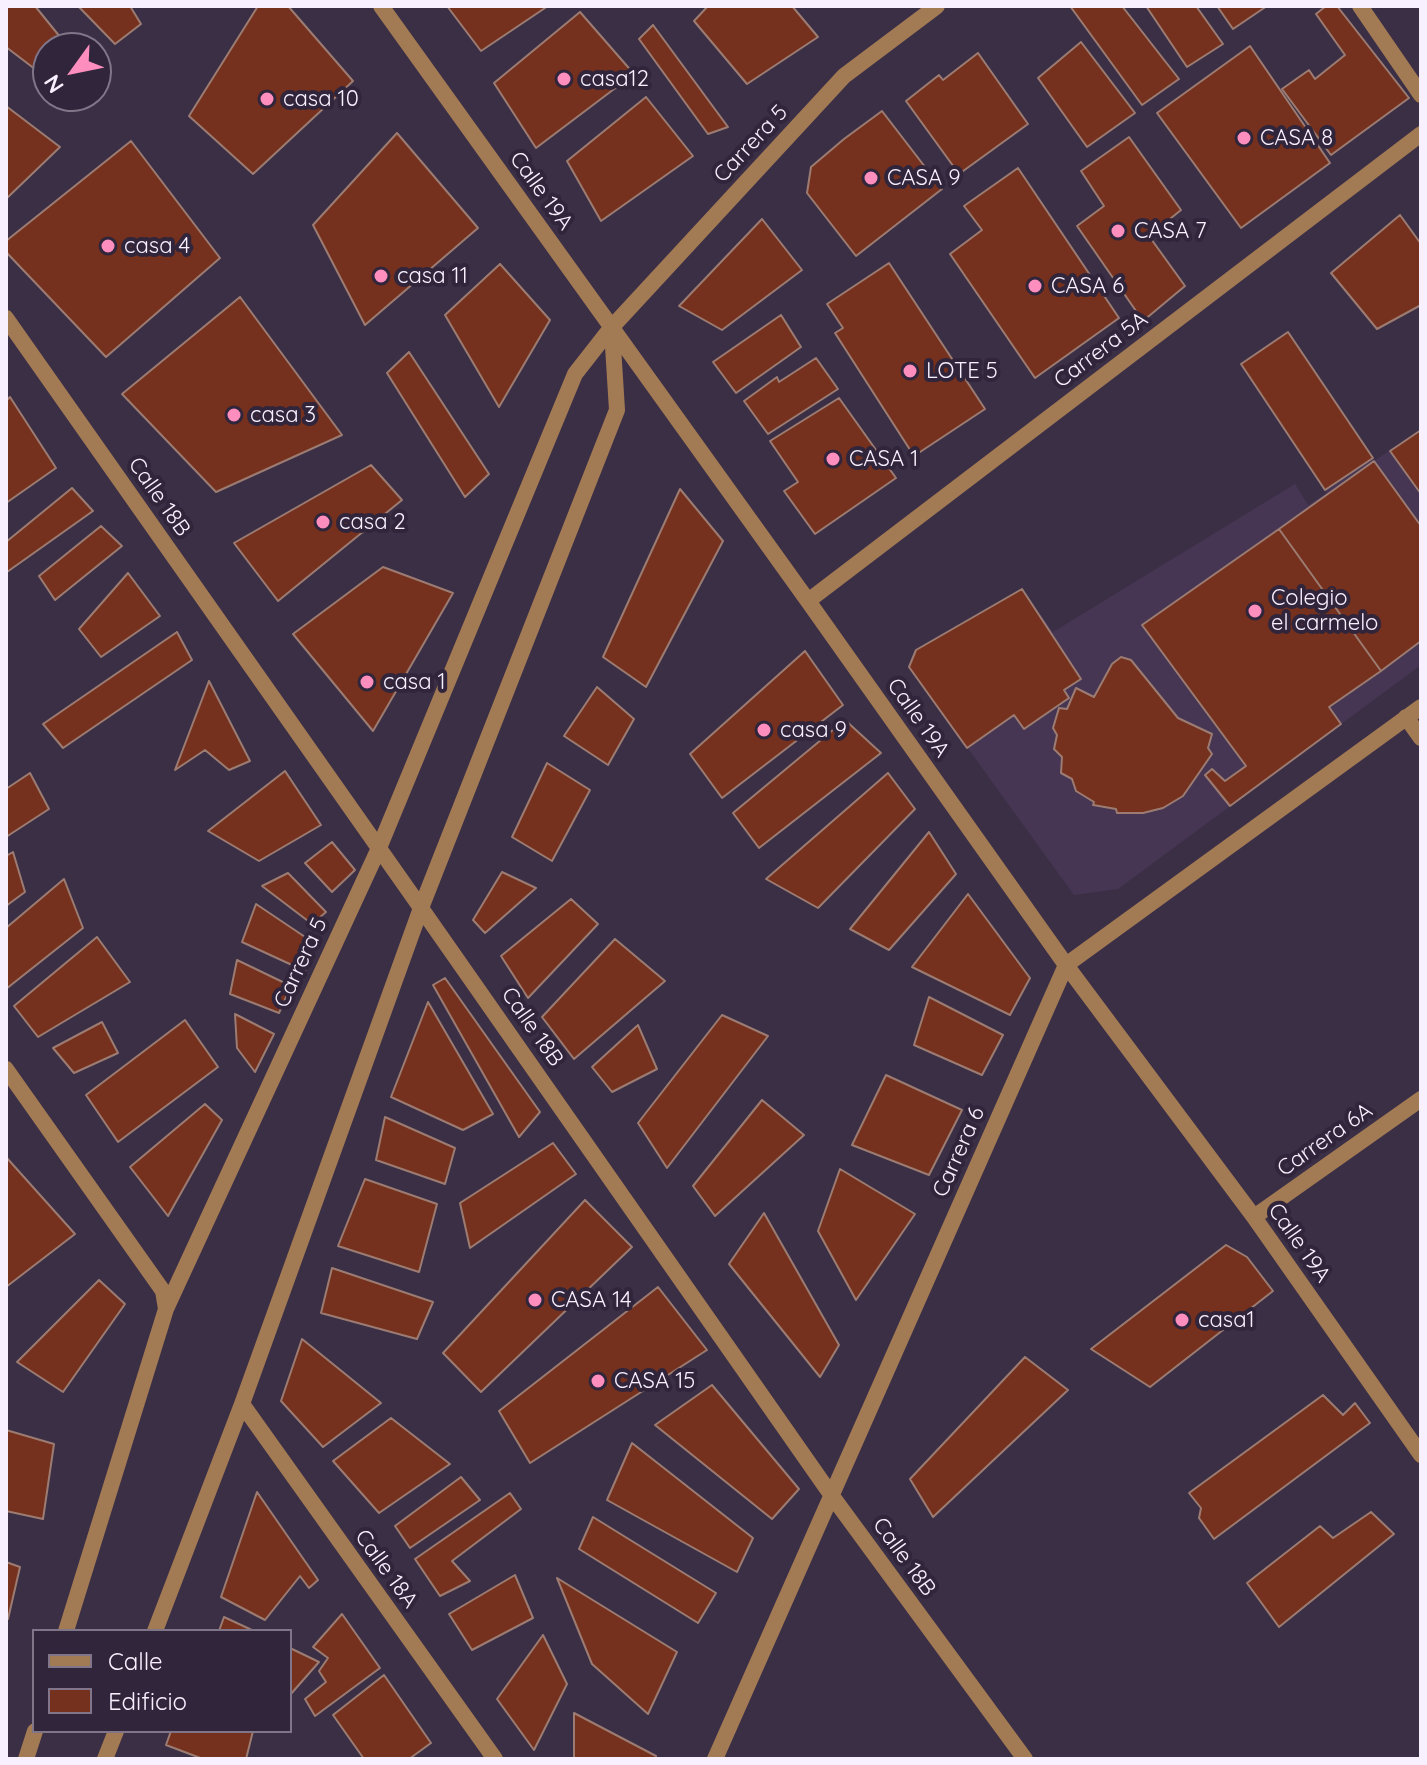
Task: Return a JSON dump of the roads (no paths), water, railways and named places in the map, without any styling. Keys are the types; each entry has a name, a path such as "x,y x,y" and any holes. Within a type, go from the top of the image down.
{"street":[{"name":"Calle 19A","path":"381,6 1066,965 1254,1217 1421,1455"},
{"name":"Carrera 5","path":"67,1629 166,1309 379,848 575,374 611,328 844,76 937,6"},
{"path":"1360,6 1421,95"},
{"name":"Carrera 5A","path":"808,601 1421,134"},
{"name":"Calle 18B","path":"6,318 832,1496 1025,1759"},
{"path":"156,1629 242,1404 421,908 617,410 611,328"},
{"path":"1066,965 1421,707"},
{"path":"1406,717 1421,738"},
{"name":"Carrera 6","path":"715,1759 1066,965"},
{"path":"6,1069 163,1291 166,1309"},
{"name":"Carrera 6A","path":"1254,1217 1421,1099"},
{"name":"Calle 18A","path":"242,1404 495,1759"},
{"path":"26,1759 34,1733"},
{"path":"105,1759 115,1733"}],"place":[{"name":"casa12","path":"564,79"},
{"name":"casa 10","path":"267,99"},
{"name":"CASA 8","path":"1244,138"},
{"name":"CASA 9","path":"871,178"},
{"name":"CASA 7","path":"1118,231"},
{"name":"casa 4","path":"108,246"},
{"name":"casa 11","path":"381,276"},
{"name":"CASA 6","path":"1035,286"},
{"name":"LOTE 5","path":"910,371"},
{"name":"casa 3","path":"234,415"},
{"name":"CASA 1","path":"833,459"},
{"name":"casa 2","path":"323,522"},
{"name":"Colegio el carmelo","path":"1255,611"},
{"name":"casa 1","path":"367,682"},
{"name":"casa 9","path":"764,730"},
{"name":"CASA 14","path":"535,1300"},
{"name":"casa1","path":"1182,1320"},
{"name":"CASA 15","path":"598,1381"}]}
